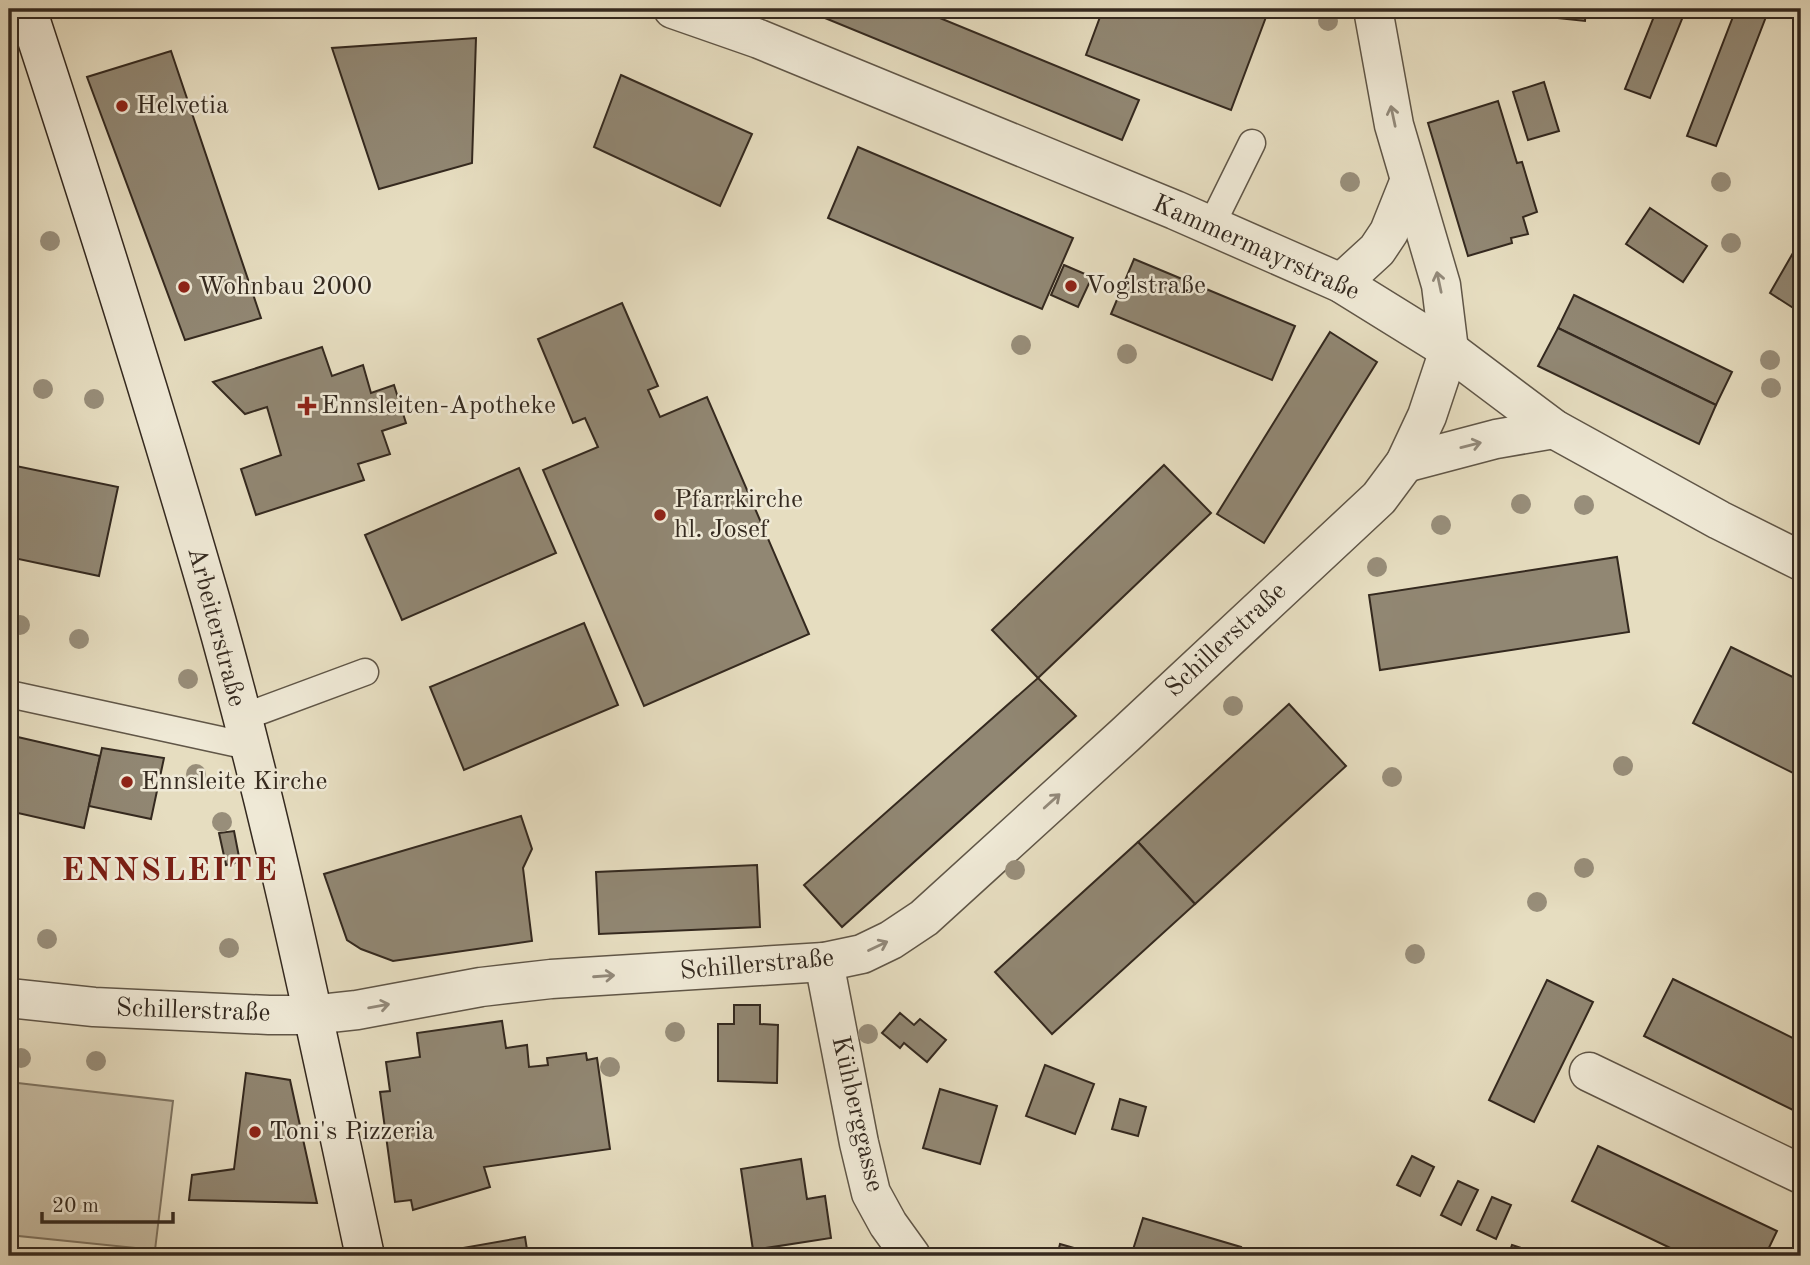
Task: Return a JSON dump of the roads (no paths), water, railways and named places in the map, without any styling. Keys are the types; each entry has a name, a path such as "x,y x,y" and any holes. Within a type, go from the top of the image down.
{"street":[{"name":"Arbeiterstraße","path":"27,9 128,324 210,600 245,732 365,1256"},
{"name":"Kammermayrstraße","path":"673,9 771,44 1211,226 1341,284 1448,350 1554,429 1719,520 1801,561"},
{"path":"1373,9 1394,125 1441,285 1448,350"},
{"path":"1341,284 1377,250 1389,232 1409,182"},
{"name":"Schillerstraße","path":"9,998 94,1007 269,1015 311,1014 358,1010 481,987 551,979 824,962 862,954 891,940 924,918 1369,507 1405,463 1427,416 1448,350"},
{"path":"1405,463 1496,439 1554,429"},
{"name":"Kühberggasse","path":"824,962 859,1143 872,1193 888,1224 911,1256"},
{"path":"1589,1072 1801,1174"}],"lane":[{"path":"1211,226 1252,143"},
{"path":"9,694 245,732 365,672"}],"place":[{"name":"Helvetia","path":"122,106"},
{"name":"Voglstraße","path":"1071,286"},
{"name":"Wohnbau 2000","path":"184,287"},
{"name":"Ennsleiten-Apotheke","path":"307,406"},
{"name":"Pfarrkirche hl. Josef","path":"660,515"},
{"name":"Ennsleite Kirche","path":"127,782"},
{"name":"Toni's Pizzeria","path":"255,1132"}],"district":[{"name":"ENNSLEITE","path":"170,871"}]}
